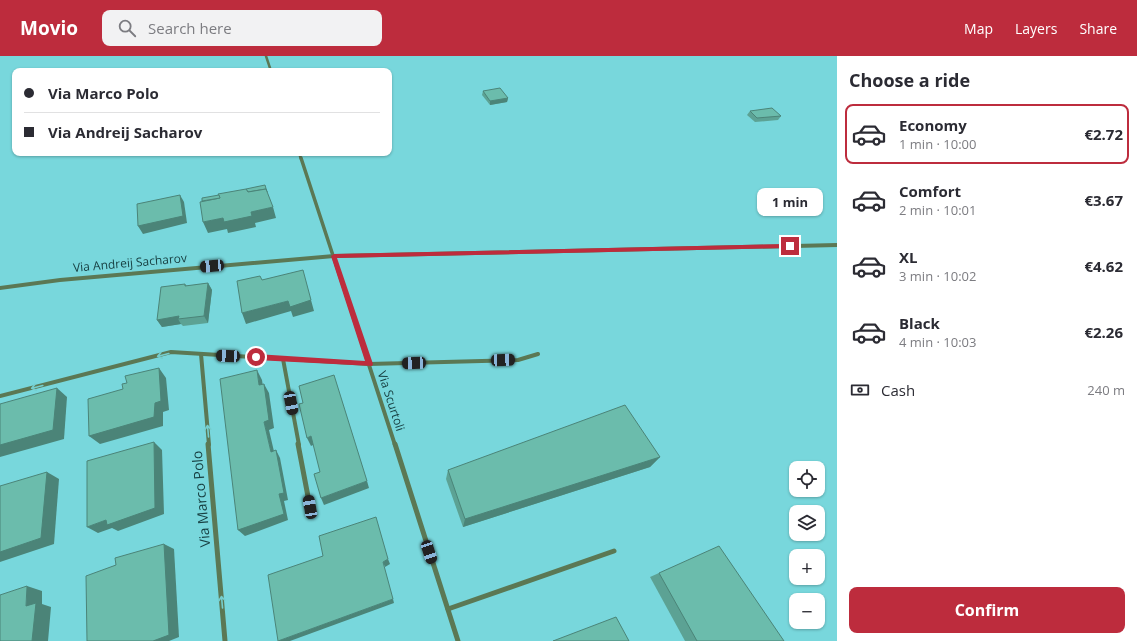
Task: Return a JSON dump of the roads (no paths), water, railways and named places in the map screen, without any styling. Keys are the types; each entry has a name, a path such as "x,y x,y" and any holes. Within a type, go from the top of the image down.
{"street":[{"path":"266,56 270,68"},
{"name":"Via Scurtoli","path":"300,156 334,256 458,641"},
{"name":"Via Andreij Sacharov","path":"0,288 60,280 334,256 837,245"},
{"path":"0,396 171,352 369,364 518,360 538,354"},
{"name":"Via Marco Polo","path":"201,354 226,641"},
{"path":"283,359 310,507"},
{"path":"448,609 614,551"}]}
